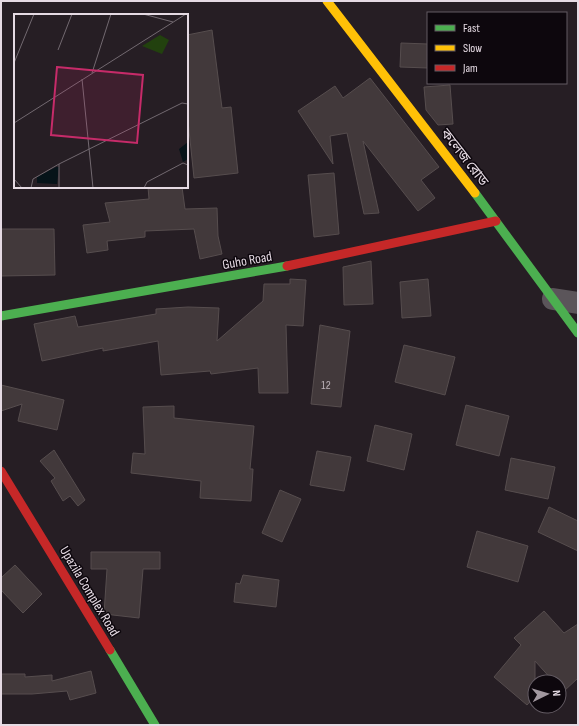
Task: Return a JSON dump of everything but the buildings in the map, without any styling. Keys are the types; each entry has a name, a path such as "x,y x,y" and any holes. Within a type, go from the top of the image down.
{"main road":[{"name":"কলেজ রোড","path":"327,1 496,221 578,333"},
{"name":"Guho Road","path":"1,316 275,270 496,221"},
{"name":"Upazila Complex Road","path":"1,471 155,725"}],"street":[{"path":"553,299 578,304"}],"traffic: fast":[{"path":"475,193 578,333"},
{"path":"1,316 287,266"},
{"path":"110,650 155,725"}],"traffic: slow":[{"path":"327,1 475,193"}],"traffic: jam":[{"path":"287,266 496,221"},
{"path":"1,471 110,650"}]}
